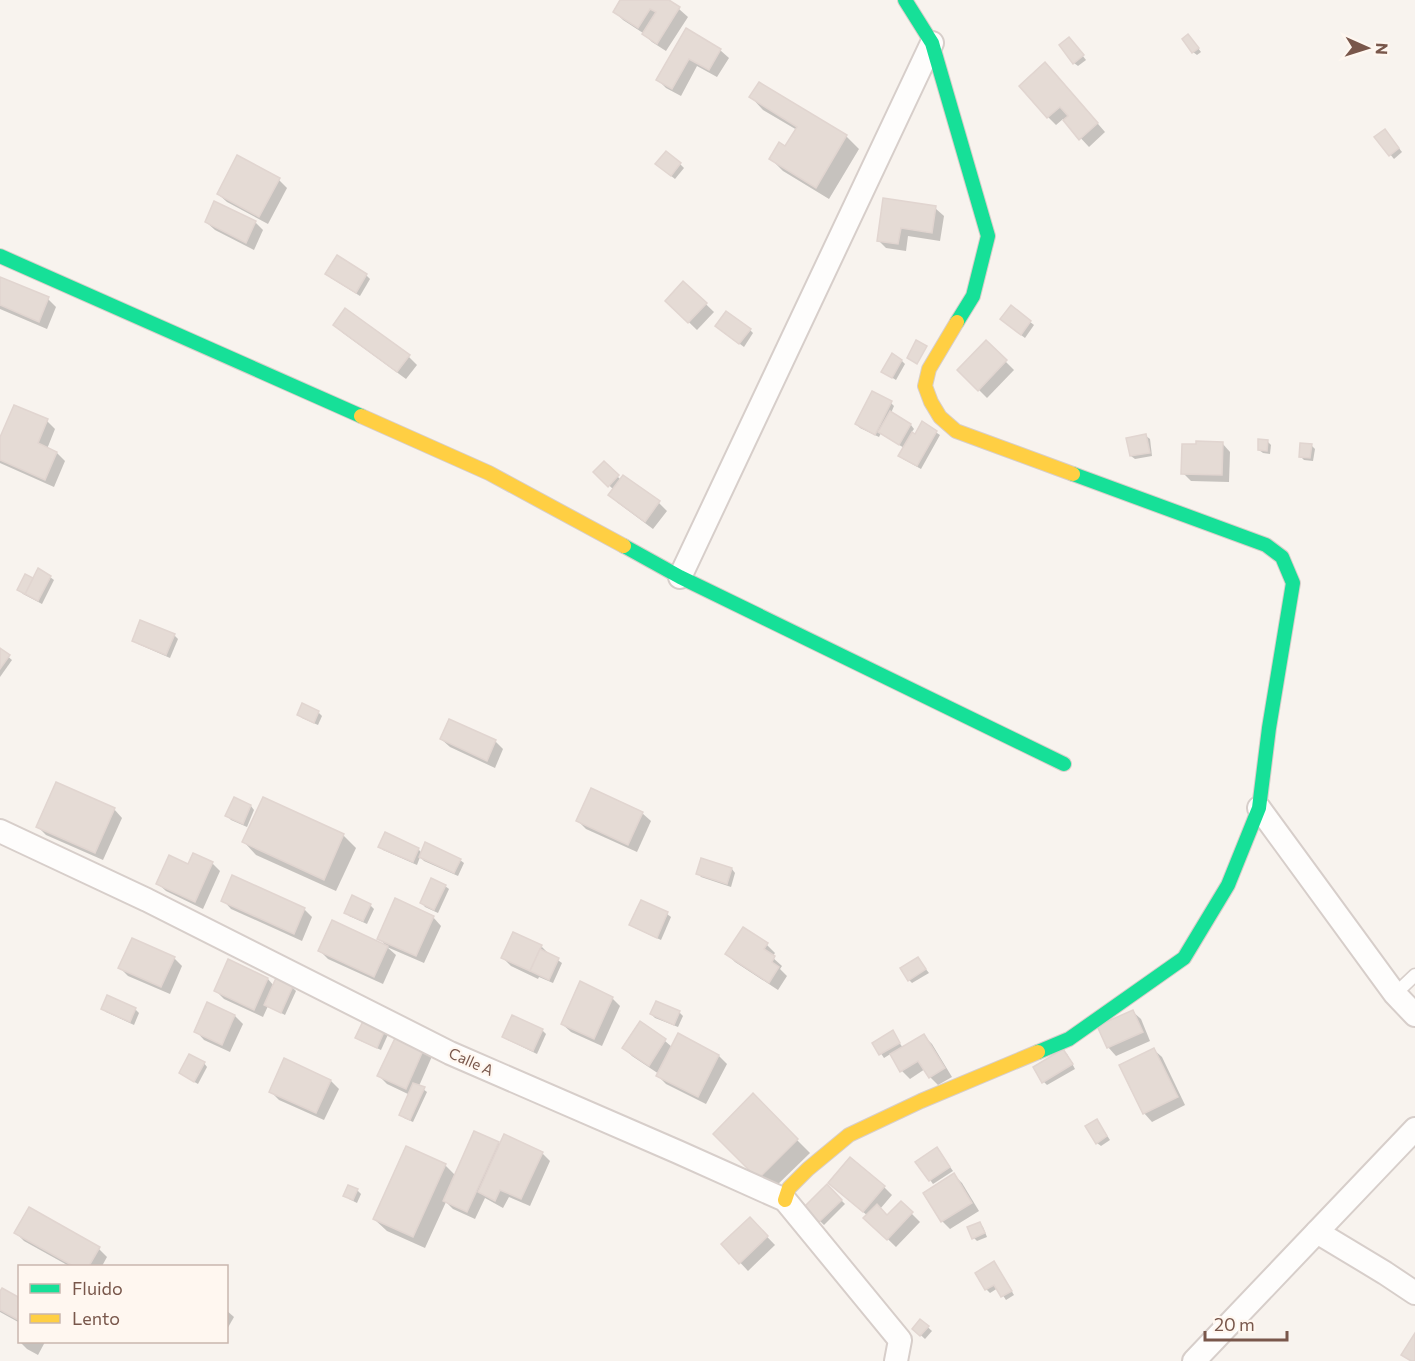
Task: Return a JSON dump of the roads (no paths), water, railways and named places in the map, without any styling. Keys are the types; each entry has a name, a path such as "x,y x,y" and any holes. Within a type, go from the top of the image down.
{"street":[{"path":"785,1200 789,1188 849,1135 921,1101 1069,1039 1184,958 1228,885 1259,808 1269,728 1293,583 1282,557 1266,545 957,431 940,417 925,386 929,369 973,296 988,236 932,43 911,2"},
{"path":"680,577 932,43"},
{"path":"0,256 489,473 680,577 1064,764"},
{"path":"1259,808 1395,994 1415,1015"},
{"name":"Calle A","path":"0,831 147,900 450,1053 785,1200 898,1350"},
{"path":"1194,1361 1415,1129"},
{"path":"1317,1232 1415,1293"}],"lane":[{"path":"1395,994 1415,975"}]}
